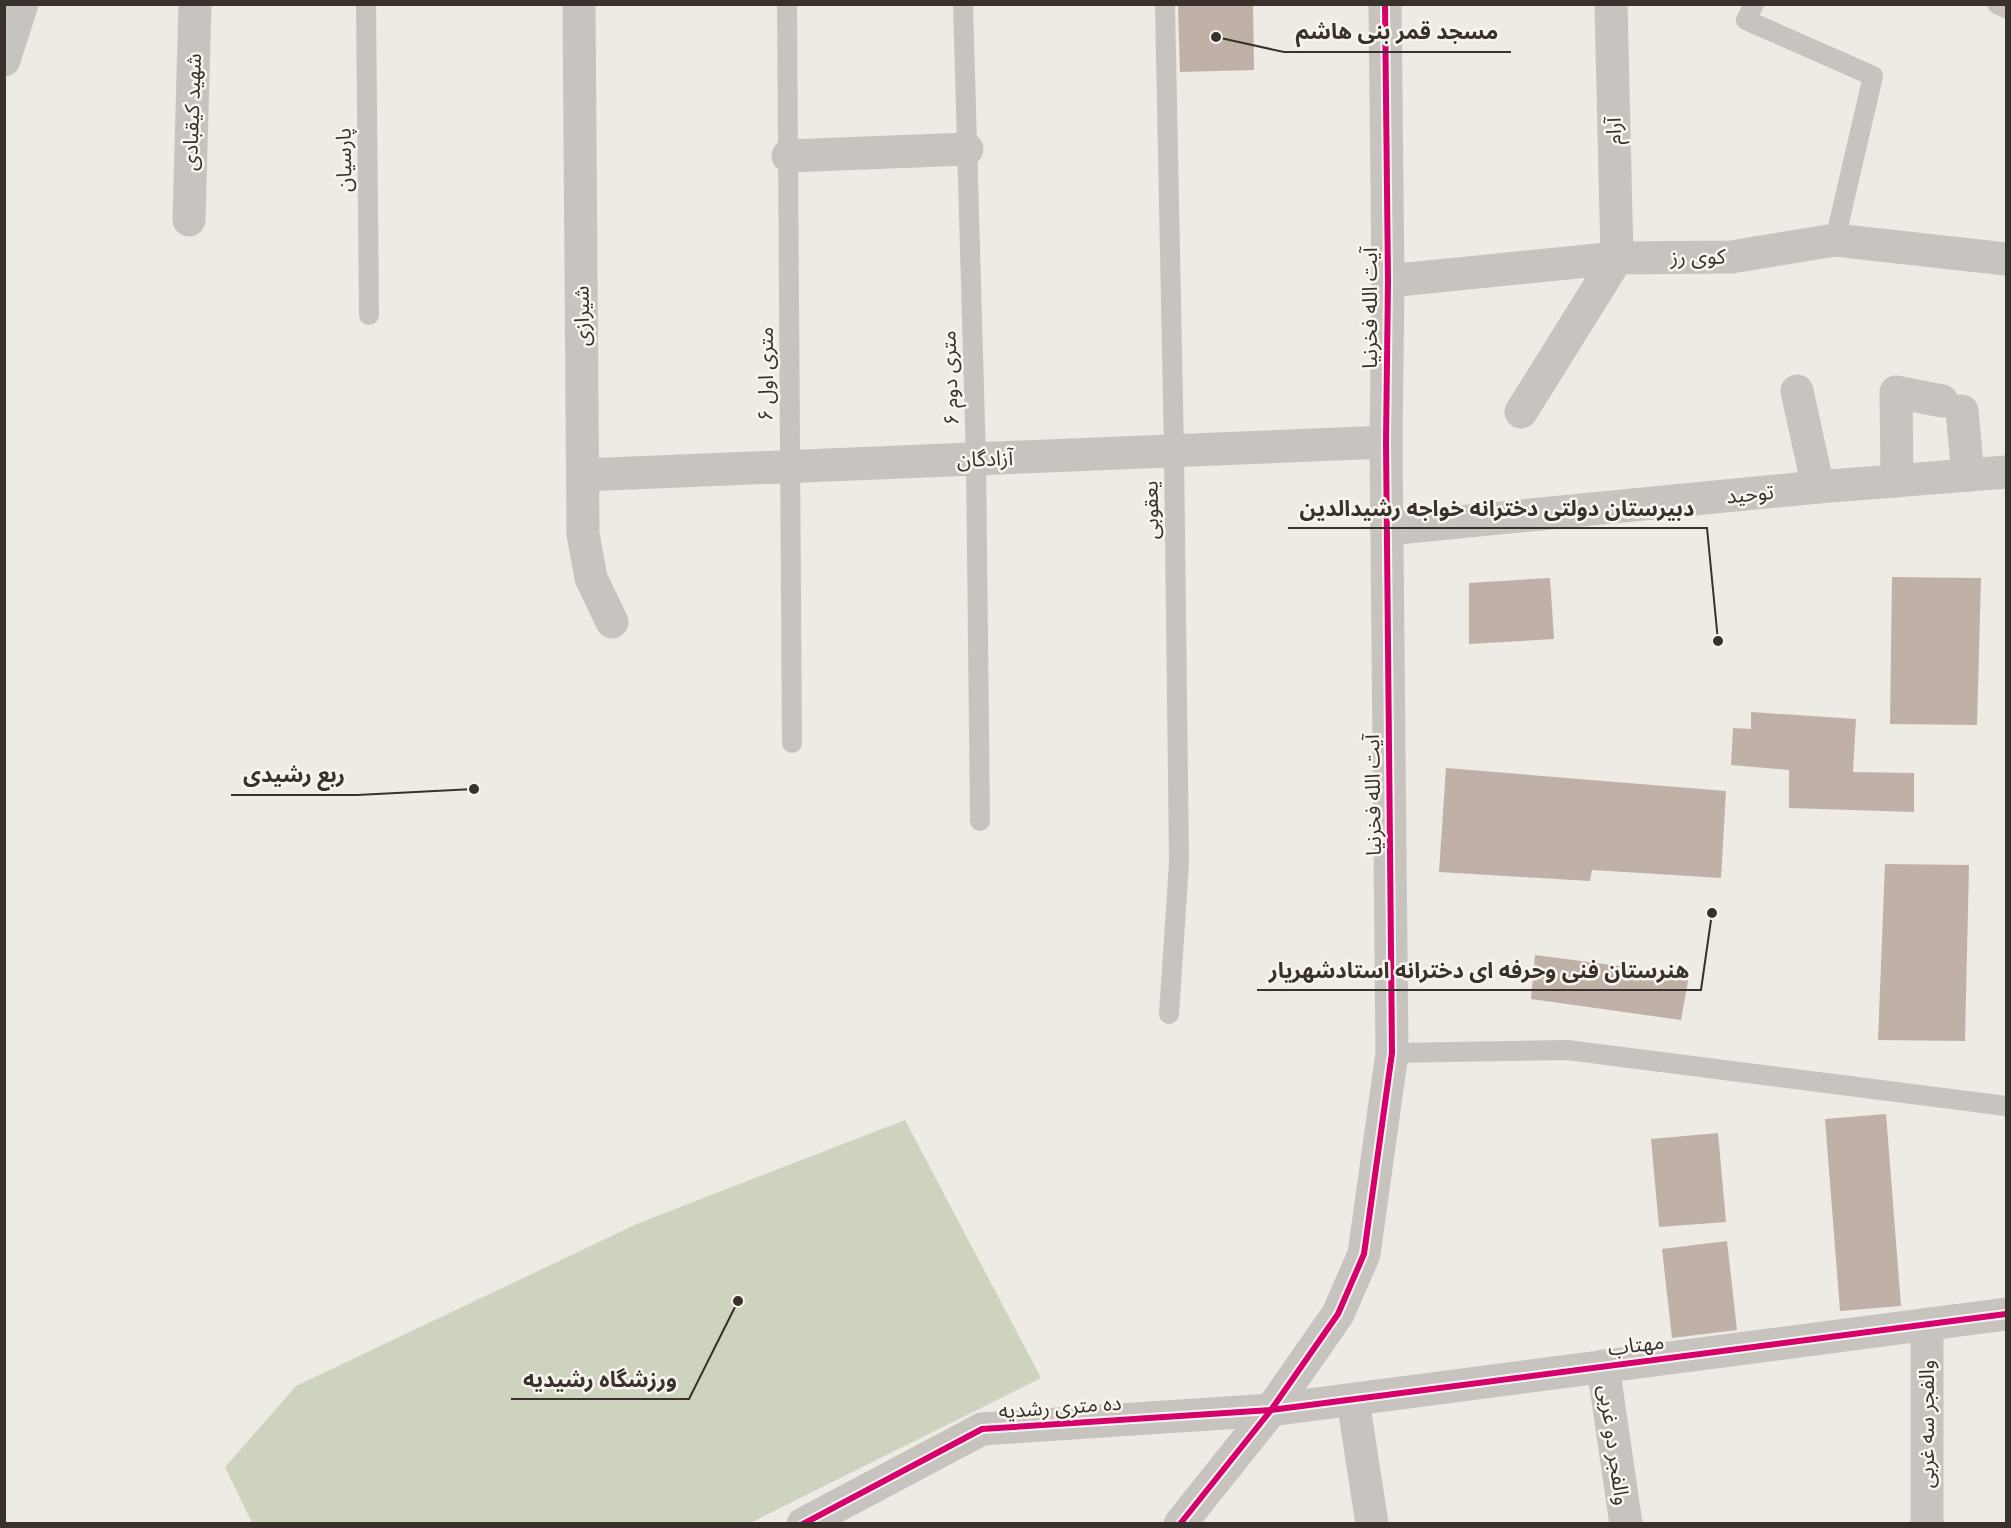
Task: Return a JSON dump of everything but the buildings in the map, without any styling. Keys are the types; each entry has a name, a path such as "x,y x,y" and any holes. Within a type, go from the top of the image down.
{"street":[{"path":"4,60 22,4"},
{"name":"شهید کیقبادی","path":"189,220 195,4"},
{"name":"شیرازی","path":"579,4 583,534 591,578 612,622"},
{"name":"آیت الله فخرنیا","path":"1180,1524 1270,1410 1338,1314 1364,1254 1392,1053 1386,442 1388,280 1385,4"},
{"name":"آرام","path":"1611,4 1617,258"},
{"path":"788,156 967,149"},
{"name":"کوی رز","path":"1388,280 1617,258 1731,257 1835,240 2007,259"},
{"path":"1521,412 1617,258"},
{"path":"1797,391 1818,487"},
{"path":"1897,481 1896,392 1952,406 1968,475"},
{"name":"آزادگان","path":"583,475 1386,442"},
{"name":"توحید","path":"1387,530 1818,487 2007,472"},
{"name":"مهتاب","path":"1270,1410 2007,1314"},
{"name":"والفجر سه غربی","path":"1927,1324 1927,1524"},
{"name":"والفجر دو غربی","path":"1603,1366 1626,1524"},
{"path":"1353,1400 1372,1524"},
{"name":"ده متری رشدیه","path":"803,1524 982,1429 1270,1410"}],"lane":[{"name":"پارسیان","path":"366,4 369,315"},
{"name":"۶ متری اول","path":"788,4 792,743"},
{"name":"۶ متری دوم","path":"963,4 976,459 980,821"},
{"name":"یعقوبی","path":"1165,4 1179,863 1169,1014"},
{"path":"1754,4 1746,20 1873,76 1835,240"},
{"path":"1997,4 2007,8"},
{"path":"1392,1053 1567,1050 2007,1106"}],"green space":[{"path":"905,1120 1041,1378 750,1523 252,1523 225,1467 296,1386 639,1223"}],"cycle path":[{"path":"1180,1524 1271,1410 1338,1314 1364,1254 1392,1053 1386,442 1388,281 1385,4"},
{"path":"803,1524 982,1429 1271,1410 2006,1314"}],"place":[{"name":"مسجد قمر بنی هاشم","path":"1216,37"},
{"name":"دبیرستان دولتی دخترانه خواجه رشیدالدین","path":"1718,641"},
{"name":"ربع رشیدی","path":"474,789"},
{"name":"هنرستان فنی وحرفه ای دخترانه استادشهریار","path":"1712,913"},
{"name":"ورزشگاه رشیدیه","path":"738,1301"}]}
